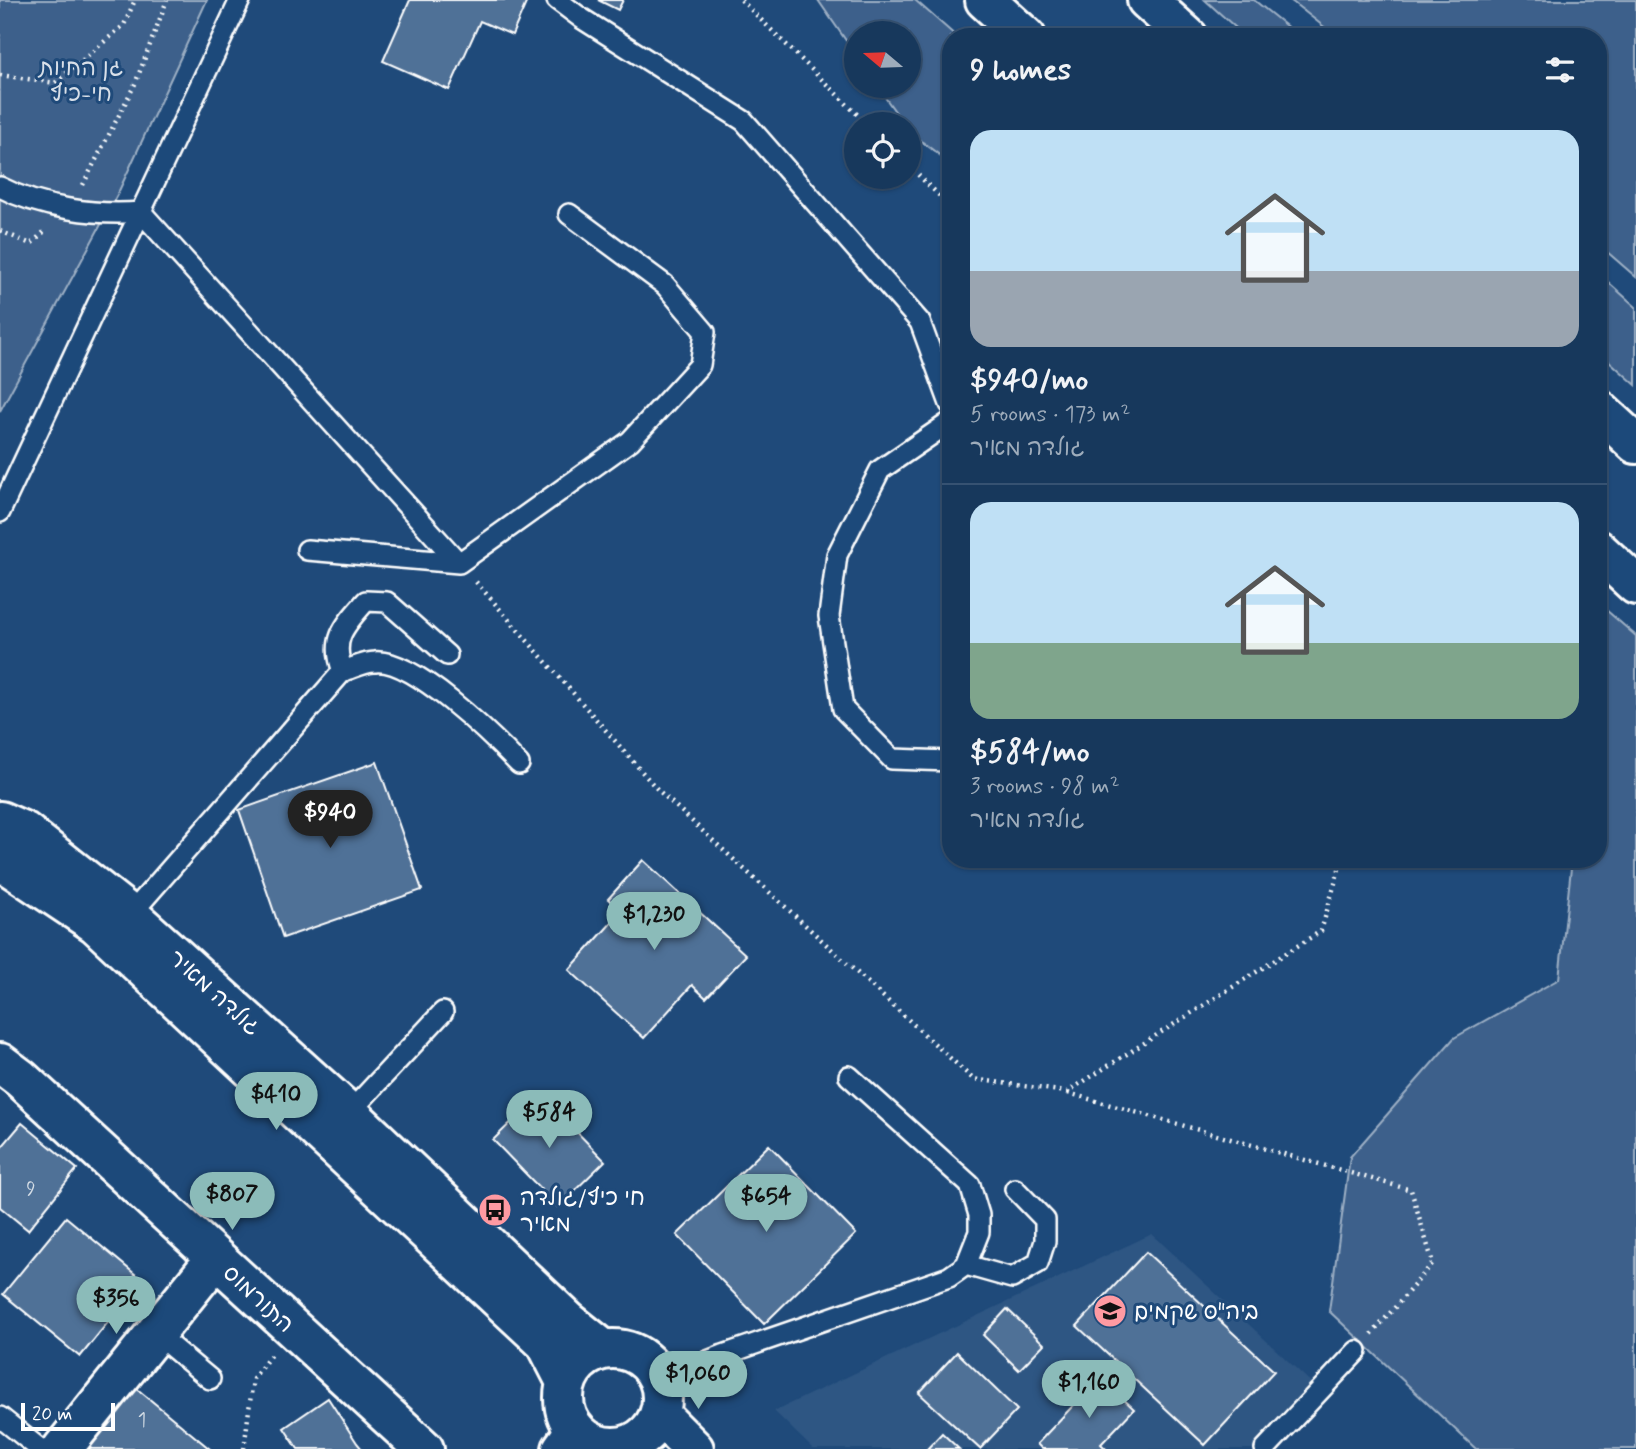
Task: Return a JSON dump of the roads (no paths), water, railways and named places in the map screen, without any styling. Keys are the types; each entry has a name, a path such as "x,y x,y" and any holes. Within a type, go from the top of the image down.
{"main road":[{"path":"985,0 1016,28"},
{"path":"1147,0 1178,28"},
{"path":"1607,417 1636,444"},
{"path":"1607,558 1636,585"},
{"name":"גולדה מאיר","path":"0,821 25,832 131,915 349,1113 568,1321 603,1349 629,1351 646,1361 660,1397 694,1449"},
{"name":"גולדה מאיר","path":"0,860 106,933 546,1343 566,1382 564,1406 569,1440 597,1446 630,1448 652,1429 660,1397"},
{"name":"התורמוס","path":"0,1063 20,1078 424,1449"},
{"path":"62,1449 216,1258"},
{"path":"566,1382 574,1367 587,1355 603,1349"}],"lane":[{"path":"0,512 240,0"},
{"path":"557,0 580,18 744,121 920,322 942,382"},
{"path":"0,187 16,195 107,215 141,212"},
{"path":"141,212 459,563"},
{"path":"307,550 459,563 630,441 699,365 705,332 665,285 569,214"},
{"path":"942,427 880,470 837,555 830,617 843,709 892,759 942,761"},
{"path":"343,671 337,654 343,626 366,601 387,602 447,655"},
{"path":"131,915 343,671 376,661 408,670 426,681 519,764"},
{"path":"349,1113 443,1012"},
{"path":"660,1397 723,1355 949,1277 966,1265 979,1232 979,1215 970,1185 849,1076"},
{"path":"966,1265 1012,1278 1038,1263 1045,1241 1045,1220 1014,1189"},
{"path":"156,1334 210,1379"},
{"path":"1265,1449 1357,1351"},
{"path":"0,1416 40,1449"}],"place":[{"name":"חי כיף/גולדה מאיר","path":"495,1210"},
{"name":"ביה\"ס שקמים","path":"1110,1311"}],"park label":[{"name":"גן החיות חי-כיף","path":"81,80"}]}
